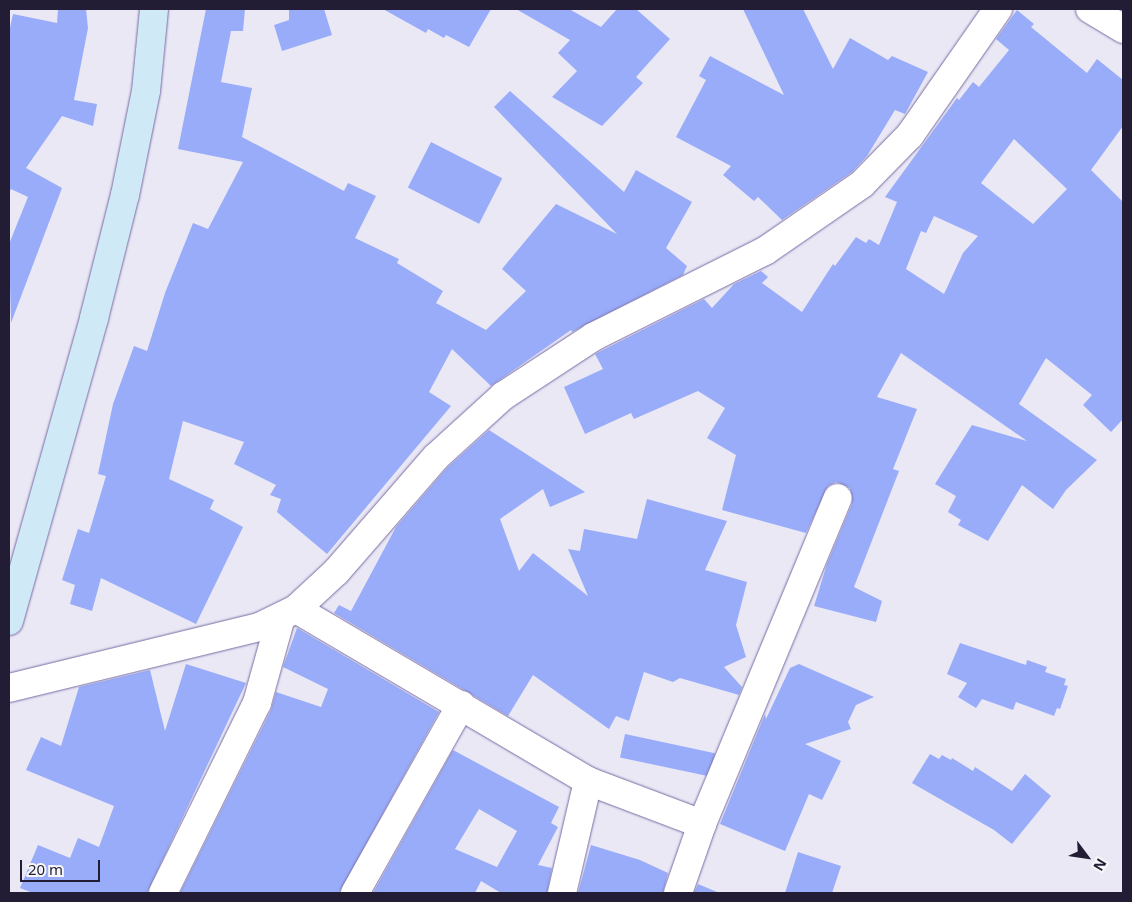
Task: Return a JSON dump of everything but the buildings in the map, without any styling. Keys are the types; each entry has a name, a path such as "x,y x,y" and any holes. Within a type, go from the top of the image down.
{"main road":[{"path":"9,621 94,318 125,195 146,91 154,9"}],"street":[{"path":"9,688 259,627 288,613 336,572 436,457 503,396 593,337 765,251 862,184 910,135 998,9"},
{"path":"1090,9 1123,29"},
{"path":"678,893 702,824 838,498"},
{"path":"288,613 461,705 588,781 702,824"},
{"path":"163,893 257,703 288,613"},
{"path":"355,893 411,796 413,785 461,705"},
{"path":"562,893 588,781"}]}
